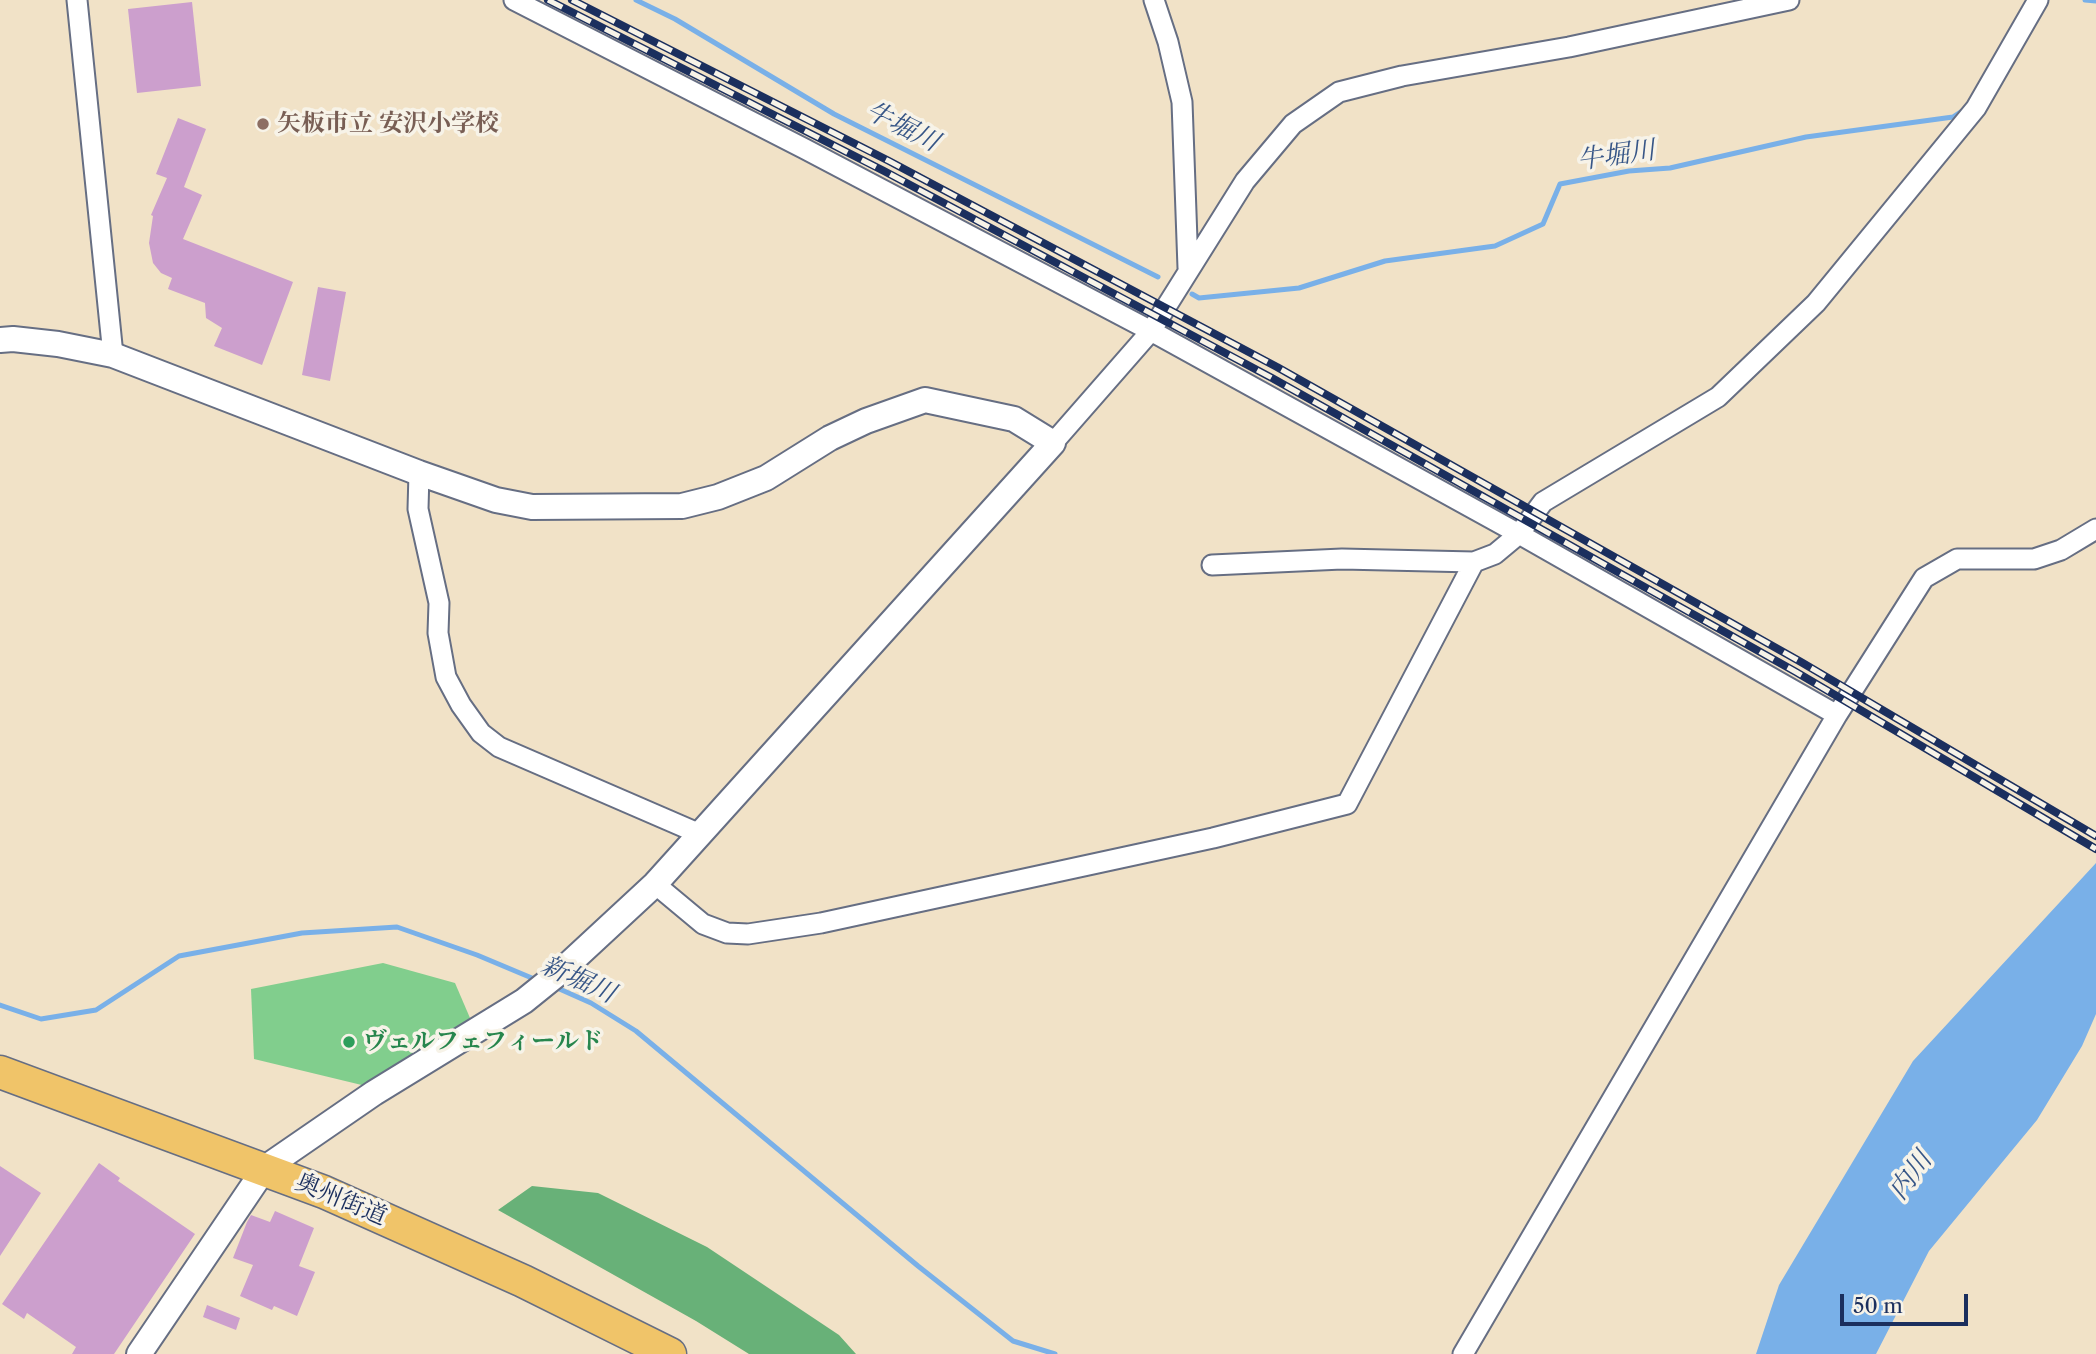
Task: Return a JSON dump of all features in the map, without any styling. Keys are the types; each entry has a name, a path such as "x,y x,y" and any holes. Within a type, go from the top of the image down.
{"highway":[{"name":"奥州街道","path":"0,1072 265,1168 345,1201 523,1281 670,1354"}],"street":[{"path":"77,0 113,355"},
{"path":"514,0 1151,331 1519,534 1837,715"},
{"path":"1154,0 1168,42 1182,102 1188,268"},
{"path":"139,1354 265,1168 374,1093 533,993 560,972 655,884 1151,331 1188,268 1245,181 1293,124 1339,92 1402,76 1569,47 1789,0"},
{"path":"1212,565 1342,559 1474,562 1495,554 1519,534 1543,502 1718,397 1816,303 1976,108 2038,0"},
{"path":"0,340 58,344 113,355 419,473 496,500 532,507 682,506 718,497 766,478 830,438 866,421 925,400 1014,419 1053,443"},
{"path":"419,473 418,509 439,603 438,633 446,677 461,705 481,733 499,747 700,834"},
{"path":"1463,1354 1837,715 1924,578 1957,559 2034,559 2061,550 2096,529"},
{"path":"655,884 703,924 727,933 748,934 821,923 1213,838 1347,804 1474,562"}],"green space":[{"name":"ヴェルフェフィールド","path":"383,963 455,983 473,1025 370,1087 254,1059 251,989"},
{"path":"532,1186 598,1193 707,1247 839,1335 856,1354 749,1354 696,1321 498,1210"}],"water":[{"name":"内川","path":"2096,863 2096,1014 2082,1046 2037,1120 1929,1251 1876,1354 1756,1354 1779,1285 1913,1061"}],"building":[{"path":"192,2 201,86 137,93 128,9"},
{"path":"178,118 206,129 184,187 202,195 183,239 293,282 262,365 214,346 222,328 206,318 205,303 168,289 172,278 161,273 153,263 149,243 151,215 167,178 156,174"},
{"path":"318,287 346,292 330,381 302,375"},
{"path":"99,1163 120,1178 118,1181 195,1234 114,1354 72,1354 76,1347 27,1313 24,1319 2,1304"},
{"path":"0,1166 41,1193 0,1256"},
{"path":"275,1211 314,1228 299,1266 315,1272 297,1316 274,1306 272,1310 240,1296 253,1265 233,1258 247,1222 251,1215 270,1222"},
{"path":"207,1305 240,1318 236,1330 203,1317"}],"waterway":[{"name":"牛堀川","path":"636,0 675,19 834,114 1158,277"},
{"name":"牛堀川","path":"2085,0 2096,1"},
{"name":"牛堀川","path":"1192,294 1199,298 1299,288 1385,261 1495,246 1543,224 1560,184 1629,171 1670,168 1806,137 1953,117 1965,109"},
{"name":"新堀川","path":"0,1005 41,1019 96,1010 179,956 302,933 397,927 477,955 539,981"},
{"name":"新堀川","path":"555,987 591,1003 636,1031 918,1266 1013,1341 1055,1354"}],"railway":[{"path":"548,0 884,171 1272,378 1796,672 2096,849"},
{"path":"572,0 889,161 1277,367 1801,662 2096,836"}],"place":[{"name":"矢板市立 安沢小学校","path":"263,124"},
{"name":"ヴェルフェフィールド","path":"349,1042"}]}
